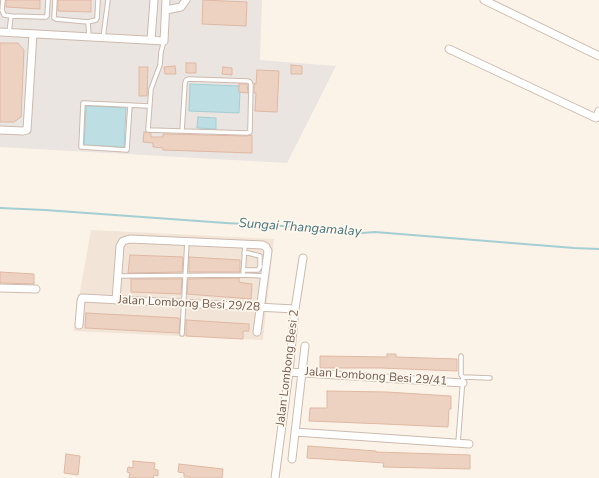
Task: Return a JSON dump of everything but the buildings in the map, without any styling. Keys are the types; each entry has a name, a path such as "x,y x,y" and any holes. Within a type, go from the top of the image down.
{"street":[{"path":"151,40 154,0"},
{"path":"0,32 164,41 166,0"},
{"path":"166,10 182,7 186,0"},
{"path":"484,0 599,56"},
{"path":"0,130 27,130 33,34"},
{"path":"449,49 596,118 599,111"},
{"path":"116,300 120,246 124,241 130,239 263,245 268,251 258,332"},
{"name":"Jalan Lombong Besi 2","path":"275,478 289,372 295,309 303,258"},
{"path":"0,288 36,289"},
{"name":"Jalan Lombong Besi 29/28","path":"79,325 82,298 295,309"},
{"path":"292,459 305,346"},
{"name":"Jalan Lombong Besi 29/41","path":"289,372 463,380"},
{"path":"295,432 469,444"}],"lane":[{"path":"2,0 2,12 4,14 11,16 46,17 48,0"},
{"path":"55,0 54,18 88,22 96,20 97,18 98,0"},
{"path":"102,38 108,0"},
{"path":"9,33 11,16"},
{"path":"88,22 89,37"},
{"path":"164,41 160,65 151,89 148,130 247,133 250,132 251,85 248,81 186,80 182,131"},
{"path":"130,105 128,150 81,147 83,103 130,105 149,106"},
{"path":"182,334 187,241"},
{"path":"243,275 245,244"},
{"path":"243,270 258,270 260,267 260,256 244,253"},
{"path":"118,276 265,276"},
{"path":"458,443 463,380 461,375 461,356"},
{"path":"463,380 490,378"}],"shaded area":[{"path":"0,0 262,0 260,60 336,66 287,163 0,147"},
{"path":"91,230 274,239 263,340 73,331"}],"water":[{"path":"190,84 239,86 239,113 189,111"},
{"path":"86,106 126,108 124,147 84,145"},
{"path":"198,117 216,118 216,129 197,128"}],"waterway":[{"name":"Sungai Thangamalay","path":"0,208 319,228 362,233 375,232 599,249"}]}
